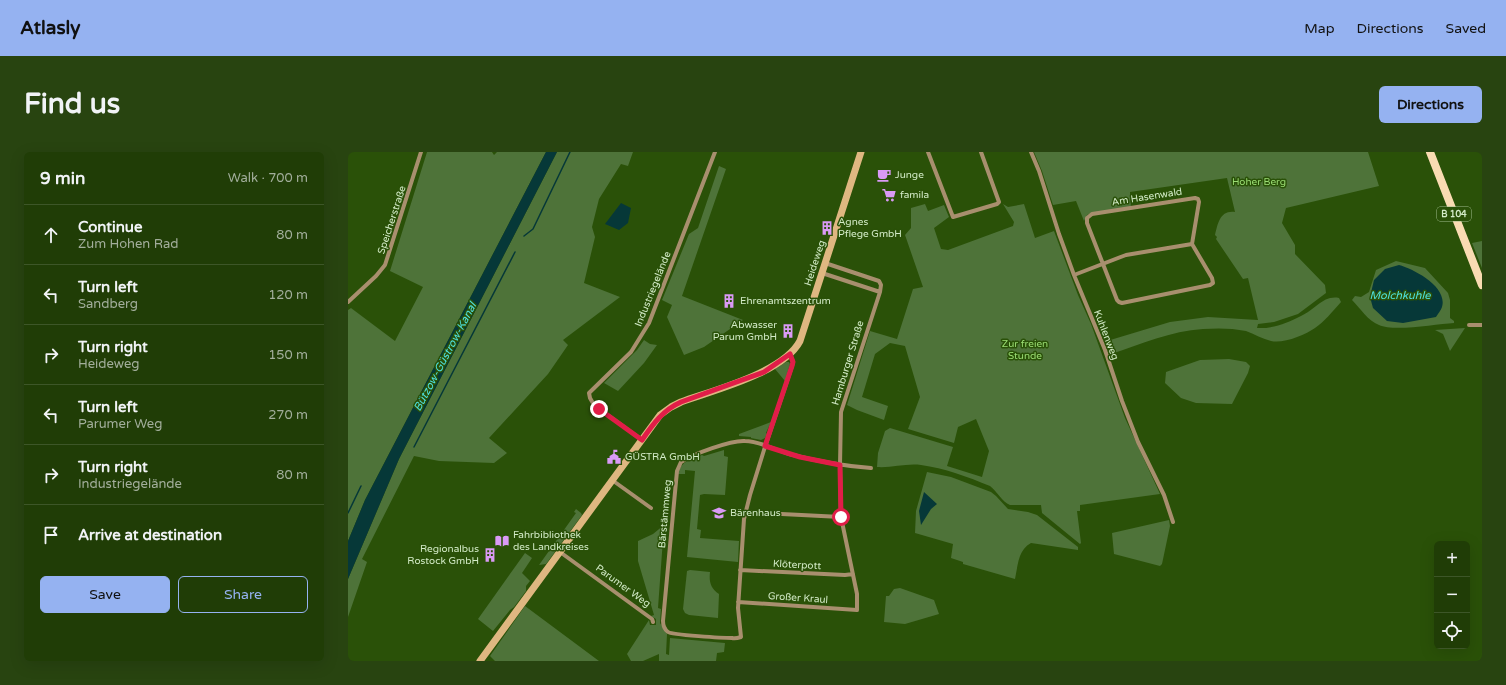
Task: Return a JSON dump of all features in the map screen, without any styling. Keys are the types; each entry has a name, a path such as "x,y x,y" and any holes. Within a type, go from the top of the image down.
{"main road":[{"name":"B 104","path":"1430,152 1482,285"}],"street":[{"name":"Speicherstraße","path":"348,302 376,276 385,265 421,152"},
{"name":"Industriegelände","path":"642,440 594,405 589,393 631,352 649,323 715,152"},
{"name":"Heideweg","path":"790,354 800,341 861,152"},
{"path":"928,152 953,217 997,204 998,202 981,152"},
{"name":"Kuhlenweg","path":"1031,152 1039,171 1059,234 1122,401 1138,442 1164,495 1173,522"},
{"name":"Am Hasenwald","path":"1195,198 1198,199 1199,202 1192,244 1212,278 1213,283 1210,285 1122,303 1117,300 1104,264 1087,223 1087,218 1092,214 1195,198"},
{"path":"1074,275 1126,255 1192,244"},
{"path":"822,273 880,292 882,285 878,281 825,263"},
{"name":"Hamburger Straße","path":"857,610 857,594 841,517 841,412 880,292"},
{"path":"1469,325 1482,325"},
{"path":"480,661 655,422 671,407 681,402 764,372 790,354 793,362 792,366 765,446 800,457 840,465 871,468"},
{"name":"Bärstämmweg","path":"745,441 765,446 745,512 738,602 741,637 732,638 668,632 663,626 662,620 677,471 681,462 730,443 745,441"},
{"path":"612,480 651,508"},
{"path":"745,512 841,517"},
{"name":"Parumer Weg","path":"560,552 652,619 653,622"},
{"name":"Klöterpott","path":"740,570 845,576 853,574"},
{"name":"Großer Kraul","path":"738,602 857,610"}],"green space":[{"path":"427,152 492,152 494,155 497,152 546,152 365,500 348,541 348,310 351,308 395,341 423,287 390,271"},
{"path":"557,152 633,152 628,166 621,164 599,199 592,227 595,237 584,283 620,297 563,340 568,345 548,374 489,438 507,453 494,463 439,461 414,456 362,559 367,562 348,617 348,579 399,459"},
{"name":"Hoher Berg","path":"1034,152 1368,152 1379,186 1286,208 1282,223 1295,245 1295,254 1325,285 1326,293 1298,314 1274,322 1258,324 1257,328 1268,328 1296,319 1328,299 1339,298 1341,302 1325,320 1311,331 1294,338 1276,342 1246,331 1235,329 1214,328 1191,330 1156,338 1111,354 1107,341 1170,322 1208,317 1258,320 1248,278 1243,279 1216,239 1217,237 1215,235 1220,218 1226,213 1235,212 1227,178 1130,192 1131,207 1091,213 1087,215 1084,221 1076,201 1053,205"},
{"path":"719,166 726,169 682,296 743,320 704,347 684,355 667,317 672,305 662,300 689,234 698,228"},
{"name":"Zur freien Stunde","path":"925,204 928,211 944,205 949,217 934,228 941,249 948,250 1013,226 1014,222 1003,204 1008,207 1024,204 1035,238 1054,231 1078,295 1091,324 1125,418 1160,494 1080,505 1080,511 1077,511 1080,544 1042,513 1041,505 1007,504 990,486 965,476 930,466 905,465 877,467 878,453 885,431 890,428 953,447 947,466 982,477 989,451 976,419 958,427 954,443 908,429 920,397 905,346 890,343 875,354 862,397 888,406 884,420 847,405 870,331 897,339 913,289 923,287 905,235 911,228 911,208"},
{"path":"1482,241 1482,268 1472,243"},
{"name":"Molchkuhle","path":"1396,261 1425,268 1448,293 1450,300 1450,318 1454,321 1454,323 1395,328 1379,325 1371,321 1364,314 1352,300 1355,296 1361,297 1369,292 1376,270"},
{"path":"1465,328 1450,351 1443,334 1435,330"},
{"path":"644,340 650,344 657,345 644,363 618,391 604,383 637,350"},
{"path":"1229,359 1246,362 1250,366 1232,404 1196,403 1181,398 1165,383 1166,372 1200,360"},
{"path":"786,362 789,362 790,364 785,381 775,369"},
{"path":"771,422 765,438 761,440 739,436 739,434"},
{"path":"724,450 724,456 728,457 725,495 700,495 697,529 701,530 700,538 739,541 738,562 687,557 695,471 685,470 685,474 678,474 679,470 684,463 690,459"},
{"path":"927,472 951,477 991,492 1008,509 1037,515 1078,547 1078,550 1031,543 1023,550 1021,554 1015,579 963,564 963,562 951,558 953,544 915,533 916,511"},
{"path":"576,509 582,515 546,564 539,565 576,513 574,512"},
{"path":"1169,520 1170,526 1162,564 1160,566 1114,554 1112,533"},
{"path":"664,525 658,608 661,609 660,623 667,634 666,654 669,655 670,638 725,643 724,652 717,653 716,661 659,661 659,654 643,661 631,661 627,654 649,620 650,625 656,625 656,619 651,616 654,615 638,561 638,541 653,534"},
{"path":"525,553 532,558 522,573 530,581 526,586 526,591 493,631 478,619"},
{"path":"687,571 710,572 711,584 719,594 718,618 689,615 685,613 683,609"},
{"path":"900,588 934,600 939,614 905,624 884,622 886,596 889,596 894,589"},
{"path":"525,606 599,661 495,661 490,656"}],"water":[{"name":"Bützow-Güstrow-Kanal","path":"546,152 557,152 399,459 348,579 348,541 365,500"},
{"path":"621,203 631,208 628,223 619,230 605,224"},
{"name":"Molchkuhle","path":"1399,265 1413,270 1421,275 1435,286 1440,293 1442,307 1436,317 1403,323 1387,321 1373,308 1370,297 1374,280 1385,269"},
{"path":"924,492 937,504 931,509 921,525 919,511"}],"waterway":[{"path":"524,236 533,229 570,152"},
{"path":"414,447 515,252"},
{"path":"348,513 361,486"}],"place":[{"name":"Junge","path":"884,175"},
{"name":"famila","path":"889,195"},
{"name":"Agnes Pflege GmbH","path":"827,228"},
{"name":"Ehrenamtszentrum","path":"729,301"},
{"name":"Abwasser Parum GmbH","path":"788,331"},
{"name":"GÜSTRA GmbH","path":"614,457"},
{"name":"Bärenhaus","path":"719,513"},
{"name":"Fahrbibliothek des Landkreises","path":"502,541"},
{"name":"Regionalbus Rostock GmbH","path":"490,555"}],"route":[{"path":"599,409 642,440 663,412 671,407 764,372 790,354 793,362 792,366 765,446 800,457 840,465 841,517"}]}
